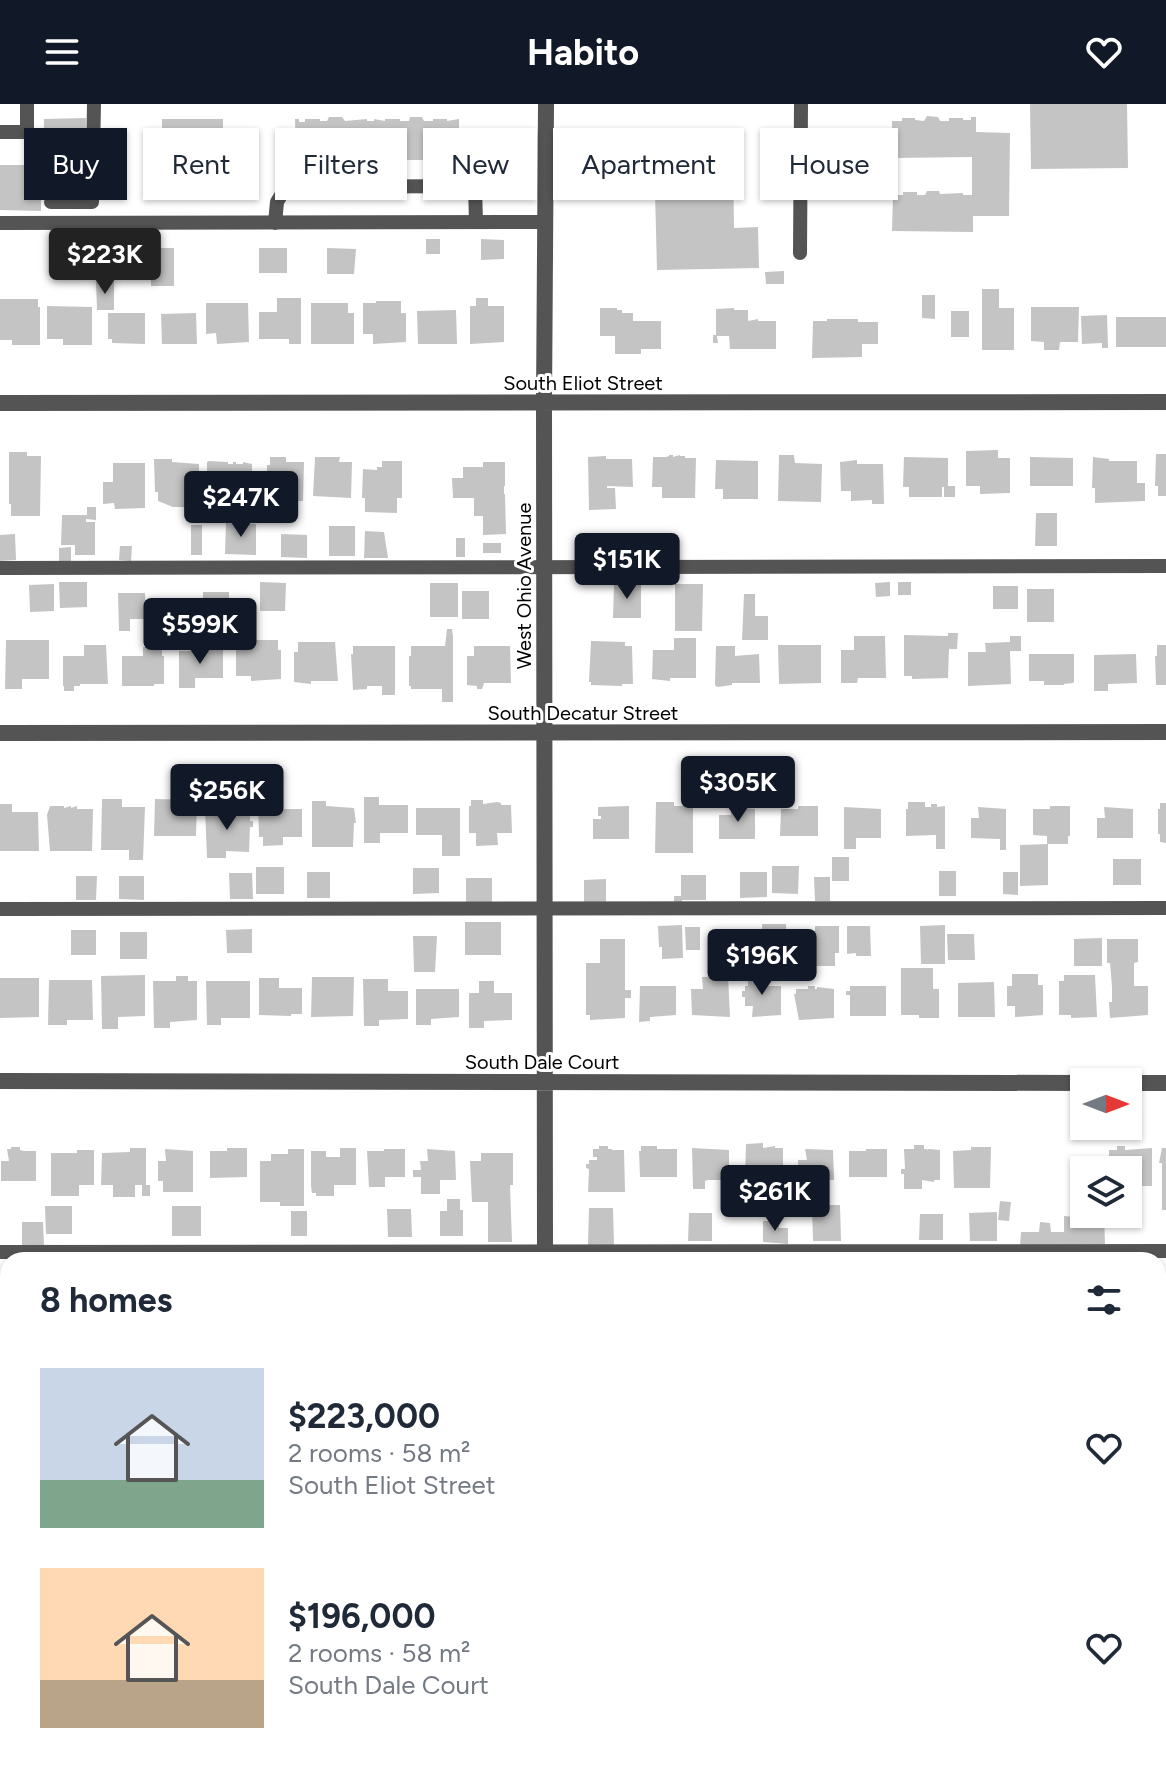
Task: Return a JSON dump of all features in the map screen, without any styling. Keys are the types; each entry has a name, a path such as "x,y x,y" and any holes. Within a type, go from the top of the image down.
{"street":[{"name":"West Ohio Avenue","path":"545,1252 546,104"},
{"name":"South Eliot Street","path":"0,403 1166,402"},
{"name":"South Decatur Street","path":"0,733 1166,732"},
{"name":"South Dale Court","path":"0,1081 1070,1083"},
{"path":"1142,1083 1166,1083"}],"lane":[{"path":"0,132 27,132 27,104"},
{"path":"92,223 94,104"},
{"path":"800,253 801,104"},
{"path":"275,223 277,202 286,187 475,186 476,222"},
{"path":"51,202 92,202"},
{"path":"0,223 544,222"},
{"path":"0,568 1166,566"},
{"path":"0,909 1166,908"},
{"path":"1042,1252 1166,1251"}],"building":[{"path":"1030,104 1127,104 1128,168 1031,169"},
{"path":"927,116 938,117 940,121 949,121 949,118 971,120 971,117 976,117 976,132 1010,133 1009,216 973,216 973,232 892,231 893,200 898,200 898,195 903,195 903,192 925,195 927,191 939,191 940,194 972,195 972,157 898,158 898,128 892,128 892,121 915,118 924,121"},
{"path":"329,117 342,117 345,121 409,121 410,117 422,117 424,121 459,119 459,128 423,128 423,160 407,160 407,128 295,128 295,119 299,122 305,122 305,119 327,121"},
{"path":"86,118 86,128 44,128 44,119"},
{"path":"162,119 223,119 223,128 162,128"},
{"path":"0,165 24,165 24,200 41,200 41,211 0,210"},
{"path":"655,200 734,200 734,228 758,227 759,268 657,270"},
{"path":"426,239 440,239 440,254 426,254"},
{"path":"481,239 504,240 504,259 481,260"},
{"path":"150,248 174,248 174,286 151,286"},
{"path":"259,248 287,248 287,273 259,273"},
{"path":"327,248 356,249 354,274 327,274"},
{"path":"784,271 784,284 766,284 765,272"},
{"path":"96,282 114,282 114,310 97,310"},
{"path":"982,289 999,289 999,308 1014,308 1014,350 982,350"},
{"path":"922,295 935,295 935,319 922,318"},
{"path":"277,298 301,298 301,344 289,344 289,339 259,339 259,312 277,312"},
{"path":"476,298 488,298 488,306 504,306 504,342 470,344 470,306 476,306"},
{"path":"0,299 38,299 40,345 12,345 12,340 0,340"},
{"path":"401,301 401,313 406,313 406,342 373,344 373,334 363,334 363,303"},
{"path":"206,303 248,303 249,342 217,344 216,333 206,334"},
{"path":"311,303 348,303 348,313 354,313 354,344 311,344"},
{"path":"47,306 92,307 92,345 63,345 63,339 47,339"},
{"path":"1031,307 1079,307 1078,342 1060,342 1059,350 1044,350 1044,342 1031,341"},
{"path":"600,308 617,308 622,313 633,313 633,321 661,321 661,349 641,349 641,354 615,354 615,336 600,336"},
{"path":"716,309 748,310 748,321 776,321 776,349 730,349 729,336 717,336 718,343 713,343"},
{"path":"456,310 457,344 418,344 417,311"},
{"path":"951,311 969,311 969,337 951,337"},
{"path":"108,313 145,313 145,344 112,343 112,339 108,339"},
{"path":"196,313 197,344 162,344 161,314"},
{"path":"1107,315 1108,348 1102,348 1102,343 1082,344 1081,316"},
{"path":"1116,317 1166,317 1166,347 1116,347"},
{"path":"813,321 878,322 878,344 862,344 862,357 812,358"},
{"path":"998,450 998,458 1010,458 1010,493 980,494 980,486 966,486 966,451"},
{"path":"9,452 41,456 40,516 11,516"},
{"path":"1156,454 1166,454 1166,496 1158,496 1158,486 1155,486"},
{"path":"779,455 794,455 795,463 822,464 821,502 778,501"},
{"path":"606,456 606,459 632,459 633,487 607,486 615,488 616,509 589,510 588,457"},
{"path":"270,457 286,457 286,462 304,462 303,501 277,501 277,491 267,491"},
{"path":"315,457 340,457 339,462 352,462 351,498 313,496"},
{"path":"653,457 696,458 695,498 662,498 662,487 652,487"},
{"path":"904,457 948,458 948,486 955,486 955,497 944,497 942,487 942,497 909,497 909,487 903,487"},
{"path":"1030,457 1073,458 1073,486 1030,486"},
{"path":"1093,457 1109,461 1137,461 1137,483 1145,483 1145,501 1095,503"},
{"path":"154,459 199,464 199,507 173,507 158,501"},
{"path":"716,460 758,461 758,499 723,499 723,489 715,489"},
{"path":"857,460 857,464 883,464 884,504 872,504 872,500 851,501 851,491 841,491 840,462"},
{"path":"209,461 252,464 252,508 237,508 237,491 207,491"},
{"path":"382,461 402,461 402,498 397,498 397,513 365,512 363,469 377,470 377,467 382,467"},
{"path":"483,462 505,462 506,534 483,535 483,516 474,516 474,498 453,498 452,478 463,478 463,467 483,467"},
{"path":"113,463 145,463 145,508 115,509 114,503 103,504 103,482 113,482"},
{"path":"87,507 96,507 96,520 86,519 86,522 95,522 95,555 75,555 75,545 61,545 62,515 87,515"},
{"path":"1036,513 1057,513 1057,546 1035,546"},
{"path":"226,523 256,524 256,555 225,554"},
{"path":"191,525 202,525 202,555 191,555"},
{"path":"329,526 355,526 355,556 329,556"},
{"path":"365,531 384,532 388,558 364,558"},
{"path":"15,534 16,560 0,561 0,535"},
{"path":"281,534 307,535 307,558 281,557"},
{"path":"456,538 465,538 465,557 456,557"},
{"path":"483,543 501,543 501,553 483,553"},
{"path":"120,546 132,546 131,561 119,560"},
{"path":"71,547 71,561 59,562 59,548"},
{"path":"59,582 87,582 87,607 60,608"},
{"path":"260,582 286,583 285,611 260,611"},
{"path":"890,582 890,596 876,597 875,583"},
{"path":"898,582 911,582 911,595 898,595"},
{"path":"430,583 458,583 458,617 430,617"},
{"path":"54,584 54,611 30,612 29,585"},
{"path":"614,584 641,584 641,618 613,618"},
{"path":"675,584 703,584 702,631 675,631"},
{"path":"993,586 1018,586 1018,609 993,609"},
{"path":"1027,589 1054,589 1054,622 1027,622"},
{"path":"462,591 489,591 489,619 462,619"},
{"path":"203,592 229,592 229,621 203,620"},
{"path":"118,593 145,593 146,619 130,619 130,631 119,631"},
{"path":"744,594 755,594 755,616 768,616 768,640 742,640"},
{"path":"447,629 452,629 453,636 453,702 442,702 442,689 411,689 409,686 411,646 445,646"},
{"path":"948,633 958,633 957,649 949,649 948,678 912,679 912,676 904,676 904,635 948,636"},
{"path":"854,636 885,636 886,678 858,678 857,683 841,683 841,650 854,650"},
{"path":"1010,636 1021,636 1021,651 1010,651 1011,684 968,686 968,652 986,652 985,643 1010,642"},
{"path":"674,638 696,638 696,678 670,678 670,681 652,679 653,650 674,650"},
{"path":"6,640 49,640 49,679 22,679 22,689 5,689"},
{"path":"249,640 278,640 281,679 251,681 251,676 236,676 236,650 249,650"},
{"path":"591,641 625,642 625,646 632,646 633,684 591,685"},
{"path":"298,642 335,642 338,681 294,682 294,652 298,652"},
{"path":"84,645 106,645 108,684 80,684 74,686 74,691 64,691 63,656 84,656"},
{"path":"778,645 821,645 821,683 779,684"},
{"path":"1157,645 1166,645 1166,685 1156,685"},
{"path":"353,646 395,646 395,695 382,695 382,686 353,690"},
{"path":"474,646 510,646 511,683 484,683 482,689 467,685 467,656 474,656"},
{"path":"716,646 735,646 735,656 759,654 760,683 732,683 717,687"},
{"path":"143,647 162,647 164,684 122,686 122,656 143,656"},
{"path":"223,649 223,678 195,678 195,688 179,688 179,651"},
{"path":"1029,654 1074,654 1074,682 1044,685 1044,681 1029,681"},
{"path":"1136,654 1137,683 1108,684 1108,691 1094,691 1094,655"},
{"path":"364,797 379,797 379,805 408,805 408,833 380,833 380,843 364,843"},
{"path":"102,799 122,799 122,807 145,807 143,860 129,860 129,850 101,850"},
{"path":"155,799 197,800 196,836 154,836"},
{"path":"471,800 483,800 483,804 497,802 511,805 512,833 497,833 498,845 476,846 476,833 469,833"},
{"path":"258,801 275,801 275,809 302,809 302,837 283,837 283,845 263,846 263,837 259,837"},
{"path":"312,801 326,801 326,806 354,808 353,847 312,847"},
{"path":"656,802 693,806 693,853 655,853"},
{"path":"908,802 925,802 925,807 931,807 931,804 945,806 945,849 936,849 936,835 906,836"},
{"path":"1160,803 1166,803 1166,843 1160,842 1158,834"},
{"path":"0,804 12,804 12,812 38,812 39,851 0,851"},
{"path":"50,806 93,809 92,851 50,851 47,815"},
{"path":"629,806 629,839 593,839 593,819 601,819 598,807"},
{"path":"798,806 818,806 818,836 780,836 781,809 798,809"},
{"path":"1050,806 1070,806 1068,844 1047,844 1047,836 1033,835 1033,809 1050,809"},
{"path":"731,807 755,809 755,839 719,839 719,815 731,815"},
{"path":"844,807 881,809 881,838 856,838 856,849 844,849"},
{"path":"978,807 1006,809 1006,850 1000,850 1000,839 971,838 971,818 979,818"},
{"path":"1104,807 1133,809 1133,838 1097,838 1097,818 1105,818"},
{"path":"205,808 250,811 253,827 250,827 249,852 226,851 226,858 207,858"},
{"path":"416,808 460,808 460,856 442,856 442,835 416,835"},
{"path":"1048,844 1048,885 1020,886 1020,845"},
{"path":"832,857 849,857 849,881 832,881"},
{"path":"1113,859 1141,859 1141,885 1113,885"},
{"path":"772,866 799,866 798,894 772,893"},
{"path":"256,867 284,867 284,894 256,894"},
{"path":"413,868 439,868 439,893 413,894"},
{"path":"939,871 956,871 956,896 939,896"},
{"path":"307,872 330,872 330,898 307,898"},
{"path":"740,872 767,872 767,897 740,898"},
{"path":"1003,872 1018,872 1018,895 1003,894"},
{"path":"229,873 252,873 253,899 230,899"},
{"path":"681,875 706,875 706,900 674,903 674,896 681,896"},
{"path":"76,876 97,876 96,900 76,900"},
{"path":"119,876 144,876 144,900 119,899"},
{"path":"814,877 830,877 830,901 815,901"},
{"path":"466,878 492,878 492,903 466,903"},
{"path":"606,879 606,903 584,904 584,880"},
{"path":"465,922 501,922 501,955 465,955"},
{"path":"762,924 786,924 786,940 762,940"},
{"path":"682,925 683,958 662,959 658,926"},
{"path":"945,925 945,964 921,964 920,926"},
{"path":"815,926 839,926 839,953 835,953 835,966 815,966"},
{"path":"847,926 870,926 871,956 847,954"},
{"path":"685,927 700,927 700,950 686,950"},
{"path":"252,929 252,953 227,953 226,930"},
{"path":"71,930 96,930 96,955 71,955"},
{"path":"120,932 147,932 147,959 120,959"},
{"path":"947,934 974,934 975,960 948,960"},
{"path":"413,936 437,936 435,972 414,972"},
{"path":"1102,938 1102,966 1074,966 1074,939"},
{"path":"600,939 625,939 625,990 631,990 631,998 625,998 625,1018 590,1020 590,1015 586,1015 586,963 600,963"},
{"path":"1107,939 1138,939 1134,986 1148,986 1148,1015 1110,1018 1112,987 1110,963 1107,963"},
{"path":"901,968 933,968 933,989 939,989 939,1018 901,1015"},
{"path":"748,974 765,974 765,986 781,986 781,1015 752,1017 753,1006 745,1006 745,997 742,997 742,991 748,986"},
{"path":"1012,974 1038,974 1038,985 1043,985 1043,1015 1015,1017 1015,1006 1007,1006 1007,986 1012,986"},
{"path":"145,975 145,1016 118,1017 118,1029 102,1029 101,976"},
{"path":"1064,975 1095,975 1097,1017 1059,1015 1059,981 1064,981"},
{"path":"176,976 188,976 188,981 197,981 197,1020 170,1022 170,1028 154,1028 153,981 176,981"},
{"path":"728,976 730,1017 692,1015 691,989 703,989 702,977"},
{"path":"312,977 354,977 353,1016 311,1017"},
{"path":"0,978 39,978 39,1017 0,1018"},
{"path":"259,978 279,978 279,988 302,988 302,1014 259,1015"},
{"path":"363,979 388,979 388,991 408,991 408,1019 379,1020 379,1026 364,1026"},
{"path":"49,980 92,980 93,1020 67,1020 67,1025 48,1025"},
{"path":"206,981 250,981 250,1018 221,1018 221,1025 207,1025"},
{"path":"479,981 494,981 494,993 512,993 512,1020 484,1021 484,1028 469,1028 469,993 479,993"},
{"path":"994,982 995,1017 958,1017 958,983"},
{"path":"640,986 676,986 676,1015 650,1017 650,1021 639,1022"},
{"path":"808,986 834,989 834,1018 799,1020 794,994 796,989 808,989"},
{"path":"850,986 886,986 886,1016 850,1016 850,995 846,995 846,991 850,991"},
{"path":"416,989 459,989 459,1017 431,1019 431,1025 416,1025"},
{"path":"763,1143 763,1148 783,1148 783,1177 745,1177 746,1144"},
{"path":"914,1145 924,1145 927,1150 940,1150 940,1180 922,1180 922,1189 904,1189 901,1169 905,1169 904,1149 914,1149"},
{"path":"599,1146 624,1150 625,1192 588,1192 589,1169 586,1164 589,1160 597,1160 593,1157 593,1149 599,1149"},
{"path":"641,1146 677,1149 677,1177 640,1177"},
{"path":"1117,1146 1125,1146 1125,1150 1152,1148 1152,1186 1142,1186 1142,1156 1109,1156 1109,1150 1117,1150"},
{"path":"971,1147 991,1147 990,1188 954,1188 953,1151 971,1150"},
{"path":"130,1148 146,1148 146,1185 150,1185 150,1196 142,1196 142,1185 135,1185 135,1197 113,1197 113,1185 101,1185 102,1153 130,1152"},
{"path":"227,1148 247,1148 247,1177 210,1178 210,1151 227,1151"},
{"path":"340,1148 356,1148 356,1185 334,1185 334,1196 316,1196 311,1186 311,1151 326,1151 326,1157 340,1157"},
{"path":"692,1148 729,1150 729,1180 708,1180 705,1181 705,1189 693,1189"},
{"path":"1162,1148 1166,1148 1166,1210 1162,1210 1162,1163 1159,1163"},
{"path":"7,1149 36,1151 36,1181 1,1181 1,1161 9,1161"},
{"path":"165,1149 193,1151 193,1192 163,1192 163,1181 158,1181 158,1161 166,1161"},
{"path":"288,1149 304,1149 304,1206 260,1202 260,1161 271,1161 271,1154 288,1154"},
{"path":"405,1149 405,1177 385,1177 385,1187 369,1187 367,1151"},
{"path":"427,1149 455,1151 456,1180 440,1180 440,1194 421,1194 421,1177 413,1177 413,1170 421,1170 420,1161 428,1161"},
{"path":"805,1149 833,1150 834,1180 799,1180 798,1160 807,1160"},
{"path":"887,1149 887,1177 849,1177 849,1151"},
{"path":"77,1150 94,1150 94,1185 79,1185 79,1196 51,1196 51,1153 77,1153"},
{"path":"481,1153 513,1153 513,1185 510,1185 512,1242 488,1242 488,1202 472,1202 470,1161 481,1161"},
{"path":"447,1199 460,1199 463,1236 440,1236 440,1211 447,1211"},
{"path":"1000,1201 1011,1202 1009,1221 998,1220"},
{"path":"812,1205 840,1205 841,1241 813,1241"},
{"path":"45,1206 72,1206 72,1234 46,1234"},
{"path":"172,1206 201,1206 201,1236 172,1236"},
{"path":"589,1208 613,1208 614,1245 588,1245"},
{"path":"387,1209 411,1209 412,1237 388,1237"},
{"path":"291,1211 307,1211 307,1236 291,1236"},
{"path":"997,1212 997,1241 970,1241 969,1213"},
{"path":"689,1213 712,1213 712,1241 688,1241"},
{"path":"920,1214 943,1214 943,1240 919,1240"},
{"path":"1064,1216 1070,1217 1070,1228 1104,1228 1105,1244 1020,1245 1021,1232 1039,1232 1040,1222 1050,1223 1051,1232 1064,1232"},
{"path":"763,1221 779,1221 779,1228 788,1228 788,1244 763,1242"},
{"path":"22,1222 43,1222 44,1246 22,1246"}]}
